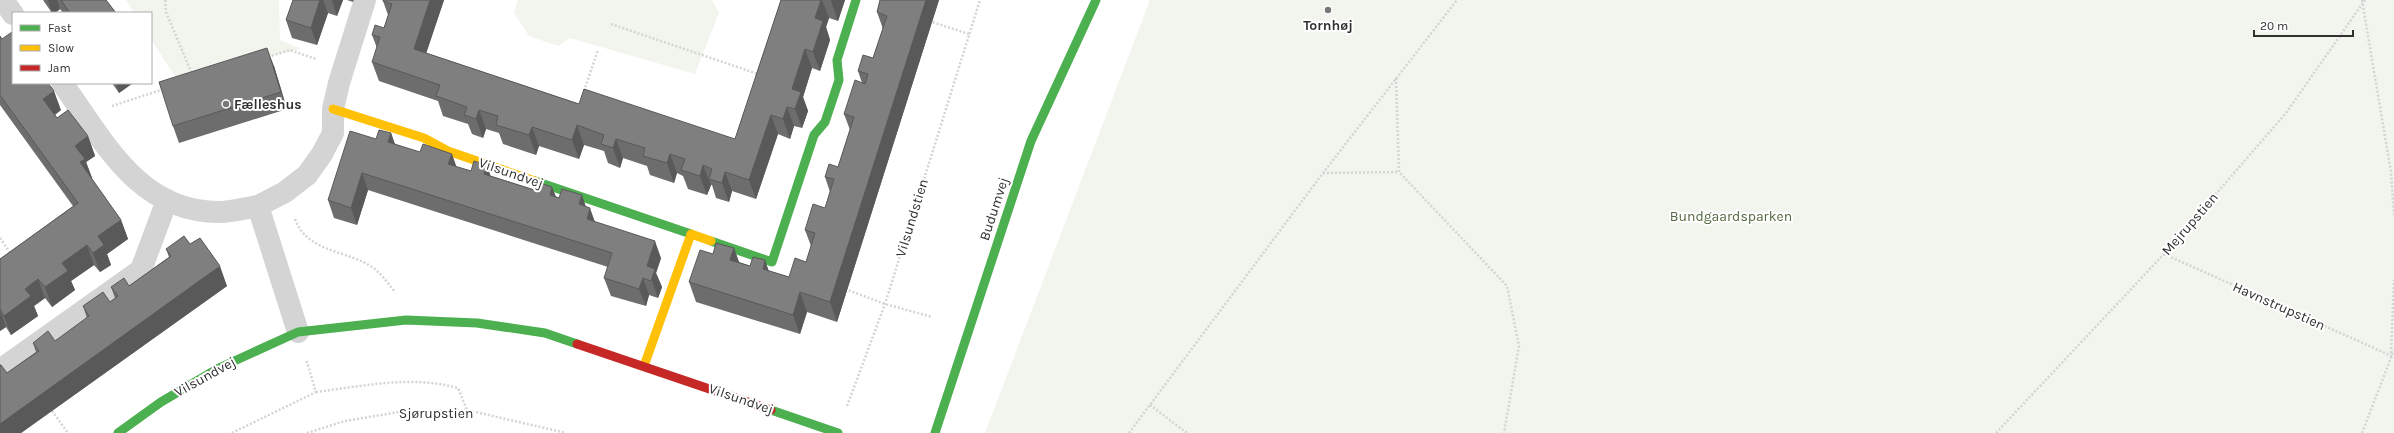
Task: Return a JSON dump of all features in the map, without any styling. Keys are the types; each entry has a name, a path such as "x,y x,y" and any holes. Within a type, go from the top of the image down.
{"street":[{"path":"3,0 12,13"},
{"path":"63,84 114,156 136,182 167,200 194,210 220,212 258,206 285,192 307,175 322,154 333,133 333,109 365,0"},
{"name":"Vilsundvej","path":"333,109 424,138 448,151 772,262 814,135 825,122 839,80 837,60 856,0"},
{"name":"Budumvej","path":"935,433 1031,142 1074,44 1096,0"},
{"path":"0,370 141,270 167,200"},
{"path":"258,206 298,332"},
{"path":"644,366 691,234"},
{"name":"Vilsundvej","path":"118,433 161,402 219,368 298,332 406,320 477,323 545,333 838,433"}],"path":[{"path":"165,0 166,12 194,79"},
{"name":"Vilsundstien","path":"838,433 885,304 980,0"},
{"path":"1129,433 1323,173 1457,0"},
{"path":"2362,0 2391,172 2394,215"},
{"name":"Mejrupstien","path":"1996,433 2164,254 2286,113 2365,0"},
{"path":"925,20 969,34"},
{"path":"611,24 760,75"},
{"path":"261,59 290,50 344,68"},
{"path":"584,93 598,50"},
{"path":"1396,77 1399,172 1507,286 1519,346 1504,433"},
{"path":"85,115 165,89"},
{"path":"1323,173 1399,172"},
{"path":"285,192 298,227 306,237 317,245 368,264 383,276 395,292 406,320"},
{"path":"0,238 13,256"},
{"name":"Havnstrupstien","path":"2164,254 2392,357"},
{"path":"2392,357 2394,280"},
{"path":"843,288 885,304 932,318"},
{"path":"298,332 316,392"},
{"path":"2362,433 2394,350"},
{"path":"232,433 316,392 390,383 437,382 458,388 467,410"},
{"path":"1150,405 1186,433"},
{"name":"Sjørupstien","path":"307,433 345,421 399,412 467,410 566,433"},
{"path":"52,411 68,433"}],"green space":[{"path":"126,0 279,0 280,40 301,49 176,78 152,41 152,12 133,12"},
{"path":"518,0 712,0 719,13 695,74 570,38 558,46 529,36 514,13"},
{"name":"Bundgaardsparken","path":"1150,0 2394,0 2394,433 985,433"}],"building":[{"path":"61,0 106,0 115,12 69,12"},
{"path":"293,0 320,0 311,28 286,20"},
{"path":"383,0 430,0 414,49 579,104 584,89 735,139 781,0 821,0 815,18 823,21 813,52 805,49 792,89 801,92 795,109 787,107 783,119 771,115 749,180 725,172 722,183 709,179 712,169 703,165 700,176 681,170 685,159 670,154 667,163 643,156 645,148 616,139 613,148 601,144 604,135 577,125 572,140 532,127 529,135 496,125 498,116 479,110 476,119 464,115 467,107 436,96 440,85 372,62 380,37 372,35 375,25 384,28 392,4"},
{"path":"880,0 926,0 830,302 800,292 793,315 689,282 700,250 713,254 716,243 734,248 730,260 750,266 753,257 765,260 763,269 789,277 795,258 806,262 815,233 805,230 813,204 825,208 834,179 825,177 829,164 838,167 854,117 844,114 855,80 865,84 868,74 858,71 863,55 873,58 887,16 877,12"},
{"path":"12,32 12,84 49,84 54,91 43,99 57,118 68,110 88,136 75,146 85,159 80,162 121,220 98,236 104,245 93,253 87,245 62,263 68,271 45,287 38,279 25,289 31,296 4,316 0,309 0,259 78,203 0,95 0,36 2,39"},
{"path":"267,48 281,92 173,126 159,82"},
{"path":"379,130 391,133 388,142 420,152 423,144 452,154 448,164 471,171 474,161 487,165 484,174 534,190 537,182 552,187 550,195 559,198 562,189 582,195 579,204 590,208 587,219 655,241 647,266 655,269 651,281 643,278 639,289 604,278 612,253 362,173 351,208 328,200 350,131 376,139"},
{"path":"184,236 190,244 200,238 220,266 0,424 0,365 7,373 39,351 33,343 48,331 55,341 89,316 83,306 103,292 110,302 118,296 111,287 124,278 129,286 171,256 166,249"}],"traffic: fast":[{"path":"711,241 772,262 814,135 825,122 839,80 837,60 856,0"},
{"path":"935,433 1031,141 1096,0"},
{"path":"535,181 691,234"},
{"path":"118,433 161,402 219,368 298,332 406,320 477,323 545,333 577,344"},
{"path":"771,410 838,433"}],"traffic: slow":[{"path":"333,109 424,138 448,151 535,181"},
{"path":"644,366 691,234 711,241"}],"traffic: jam":[{"path":"577,344 771,410"}],"place":[{"name":"Tornhøj","path":"1328,10"},
{"name":"Fælleshus","path":"226,104"}]}
